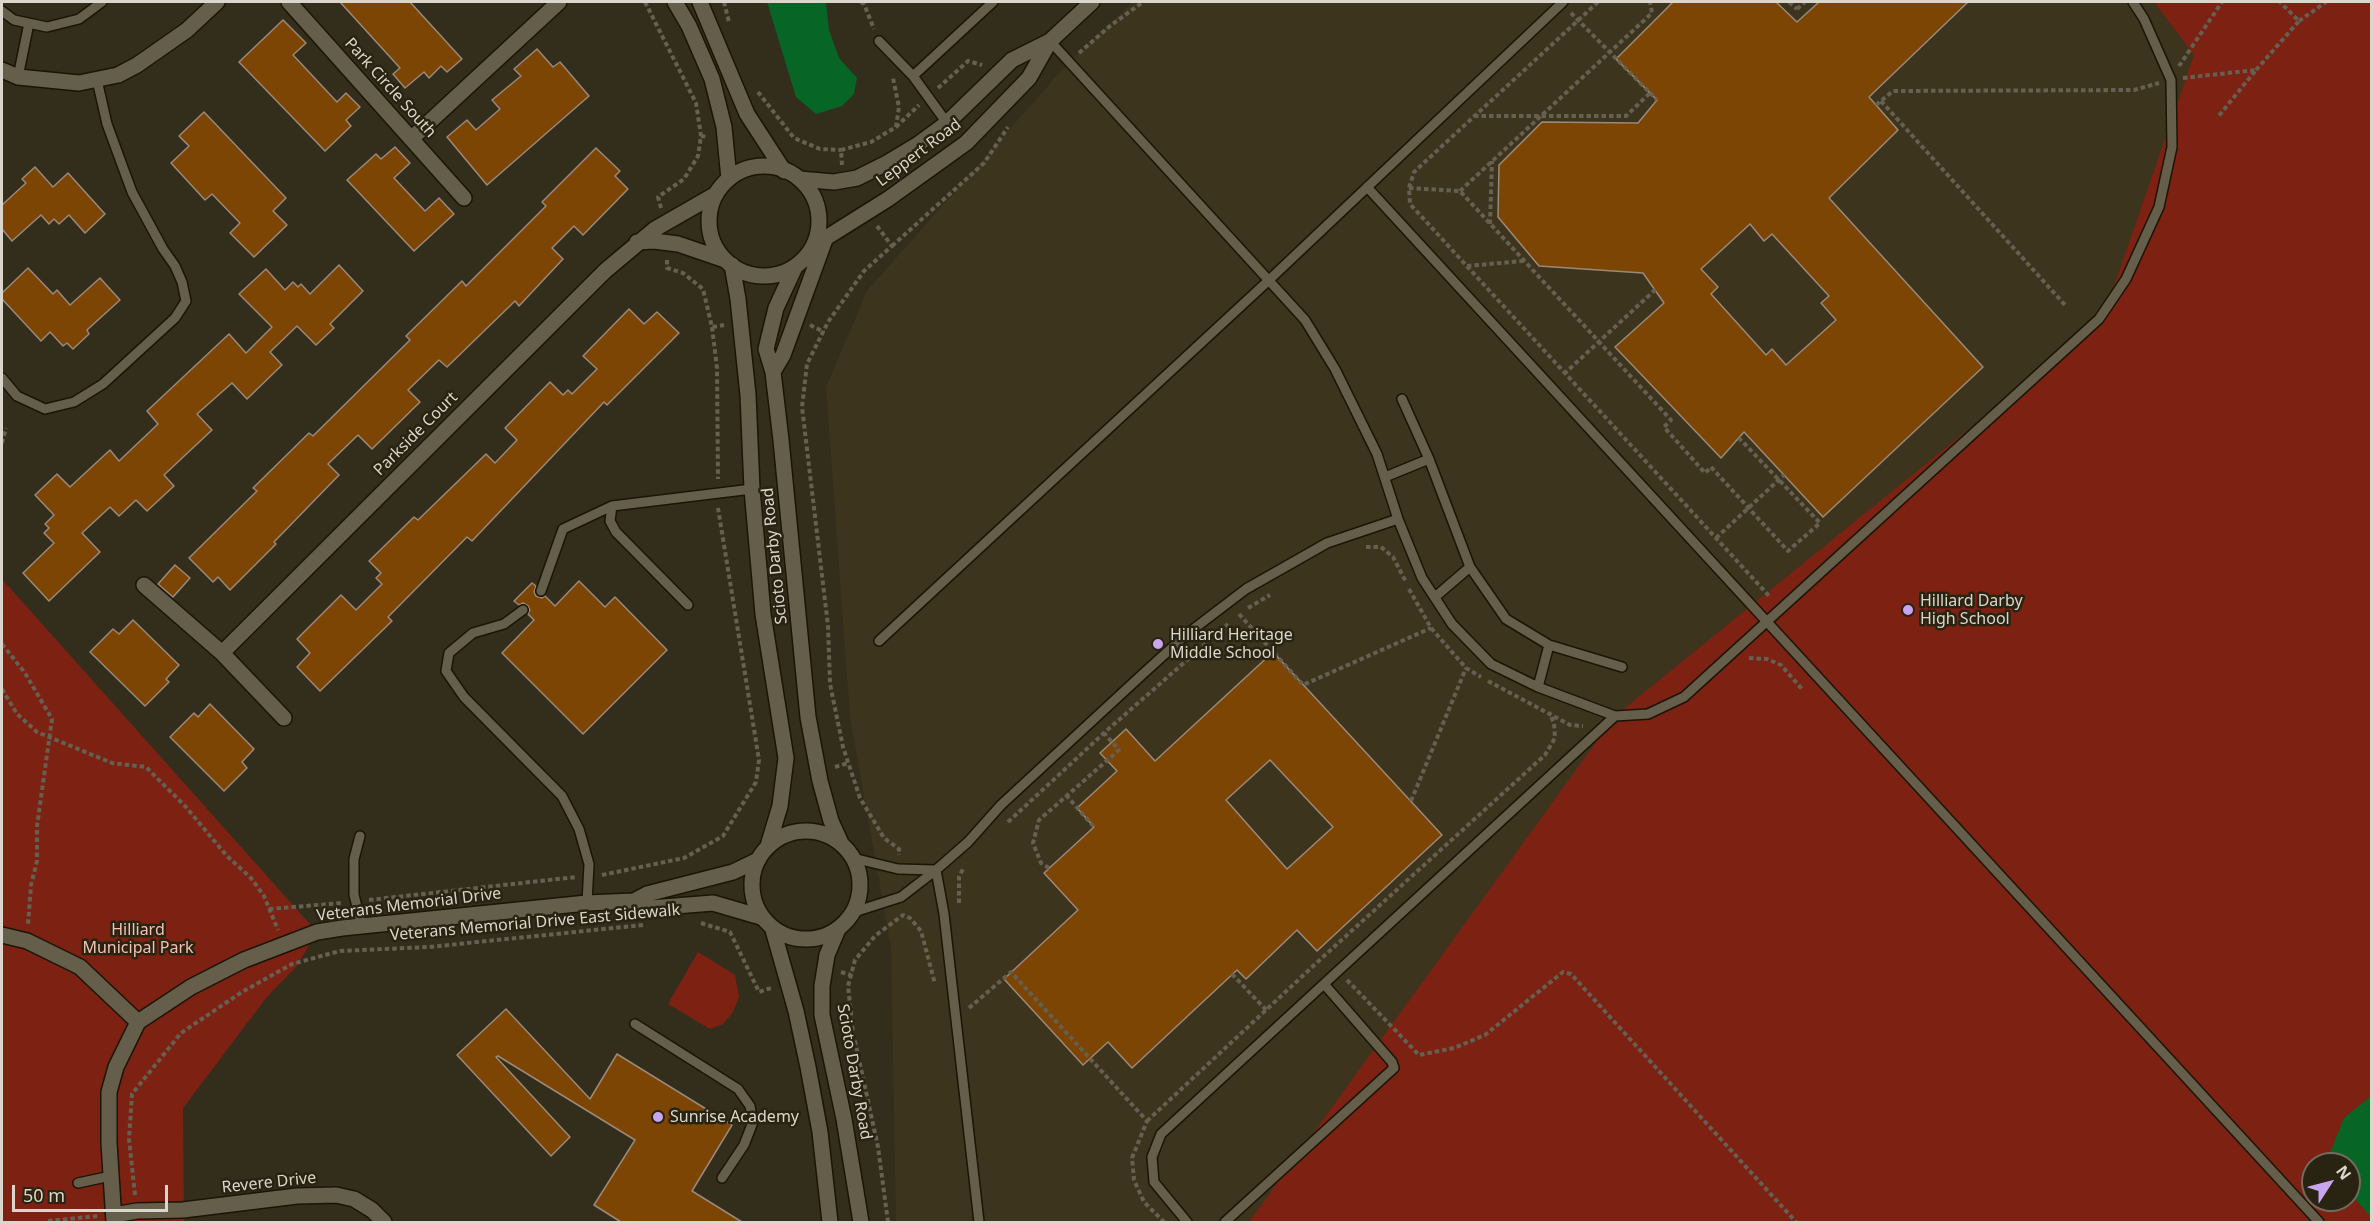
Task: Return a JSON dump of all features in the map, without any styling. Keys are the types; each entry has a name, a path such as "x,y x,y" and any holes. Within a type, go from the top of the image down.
{"main road":[{"path":"2,70 18,77 79,83 118,75 137,65 186,30 217,2"},
{"name":"Park Circle South","path":"289,2 464,198"},
{"path":"411,139 559,2"},
{"path":"675,2 689,26 712,79 724,127 729,179"},
{"path":"700,2 747,114 784,171"},
{"name":"Leppert Road","path":"799,179 834,182 857,178 917,145 947,123 1012,60 1050,41 1092,2"},
{"name":"Leppert Road","path":"813,246 866,213 966,143 1029,78 1050,41"},
{"path":"760,166 784,171 799,179 807,187 815,202 818,228 813,246 795,267 778,274 759,276 741,271 729,262 714,245 709,227 710,208 716,194 729,179 743,170 760,166"},
{"name":"Parkside Court","path":"222,653 605,271 655,229 716,194"},
{"path":"773,372 783,355 826,237"},
{"path":"637,242 654,241 678,244 729,262"},
{"name":"Scioto Darby Road","path":"729,262 738,299 748,395 752,489 763,614 786,758 780,806 768,846"},
{"name":"Scioto Darby Road","path":"795,267 776,308 766,349 773,372 808,717 820,781 831,821 841,843"},
{"path":"144,585 222,653 284,718"},
{"path":"809,831 826,835 841,843 853,858 860,875 860,894 854,912 838,929 827,936 809,940 790,938 773,930 761,917 753,901 751,884 754,867 768,846 775,839 792,832 809,831"},
{"name":"Veterans Memorial Drive","path":"114,1219 109,1092 122,1052 138,1022 191,987 244,960 317,932 587,903 634,901 647,894 733,872 758,860"},
{"name":"Veterans Memorial Drive","path":"634,901 650,908 713,903 761,917"},
{"name":"Scioto Darby Road","path":"838,929 826,962 822,986 822,1015 844,1119 861,1222"},
{"path":"773,930 796,1011 808,1067 820,1132 830,1222"},
{"path":"2,935 27,941 80,966 138,1022"},
{"name":"Revere Drive","path":"114,1219 137,1211 183,1209 297,1196 356,1194 384,1222"}],"lane":[{"path":"2,11 14,20 47,27 79,19 102,2"},
{"path":"913,76 993,2"},
{"path":"879,641 1268,281 1561,2"},
{"path":"1050,41 1305,320 1335,369 1377,454 1398,519 1422,578 1452,624 1491,664 1538,687 1615,716 1648,714 1684,697 2099,319 2126,279 2159,207 2172,147 2171,80 2144,19 2133,2"},
{"path":"18,77 29,23"},
{"path":"879,41 913,76 947,123"},
{"path":"2,378 17,396 45,409 74,402 103,384 175,318 186,301 182,282 175,266 163,249 132,192 107,124 96,80"},
{"path":"1367,187 2319,1222"},
{"path":"1402,399 1429,459 1470,567 1506,619 1549,645 1622,667"},
{"path":"1385,477 1429,459"},
{"path":"541,591 563,529 612,507 752,489"},
{"path":"612,507 610,521 616,532 688,605"},
{"path":"854,912 901,897 936,870 968,842 1001,804 1063,747 1179,642 1246,589 1327,543 1398,519"},
{"path":"1435,597 1470,567"},
{"path":"523,610 504,624 473,633 449,653 446,671 464,697 562,796 579,829 589,864 587,903"},
{"path":"1538,687 1549,645"},
{"path":"1187,1222 1154,1182 1152,1157 1161,1134 1615,716"},
{"path":"360,836 354,859 356,901 362,926"},
{"path":"853,858 898,869 936,870"},
{"path":"936,870 944,914 979,1222"},
{"path":"1225,1222 1394,1068 1392,1062 1324,984"},
{"path":"635,1024 738,1089 750,1106 753,1122 744,1145 722,1178"},
{"path":"78,1183 111,1176"}],"path":[{"path":"645,2 696,104 701,136"},
{"path":"724,2 731,30"},
{"path":"755,85 794,138 820,149 841,150 872,142 896,126 899,107 896,86 864,4 861,2"},
{"path":"1069,62 1110,26 1143,2"},
{"path":"1561,2 1657,100"},
{"path":"1598,2 1414,172 1409,188 1410,204 1770,597"},
{"path":"1460,191 1652,13 1650,2"},
{"path":"1790,2 1797,9"},
{"path":"1797,2 1797,9"},
{"path":"1797,9 1804,2"},
{"path":"2171,80 2222,2"},
{"path":"2280,2 2299,21"},
{"path":"2217,118 2299,21 2326,2"},
{"path":"1876,105 1893,91 2134,90 2171,80 2256,70"},
{"path":"1474,116 1626,116 1650,93"},
{"path":"1881,101 2065,305"},
{"path":"898,869 899,849 884,838 860,798 843,747 830,684 828,626 802,407 807,364 828,322 864,271 984,163 1011,123"},
{"path":"841,150 843,181"},
{"path":"1490,224 1492,160"},
{"path":"1409,188 1460,191 1671,420 1664,427 1705,473 1711,467 1788,551 1820,523 1739,438"},
{"path":"866,213 892,246"},
{"path":"1467,266 1523,261"},
{"path":"1550,387 1656,289"},
{"path":"269,909 589,876 684,858 723,836 756,782 759,760 718,509 717,368 712,327"},
{"path":"2,442 6,428"},
{"path":"1716,538 1784,475"},
{"path":"1356,546 1382,548 1393,557 1431,628 1466,668 1507,693 1570,725 1602,728"},
{"path":"1002,827 1239,614 1276,591"},
{"path":"1239,614 1303,685 1431,628"},
{"path":"2,644 25,673 52,719 37,826 37,861 31,885 27,941"},
{"path":"1740,665 1749,658 1767,659 1781,665 1802,689"},
{"path":"1411,801 1466,668"},
{"path":"2,689 17,714 37,732 112,764 146,767 185,806 227,856 251,878 264,896 276,925"},
{"path":"1164,1222 1144,1202 1134,1180 1132,1158 1147,1121 1545,754 1555,738 1554,723 1548,712"},
{"path":"1049,868 1041,863 1033,843 1039,820 1119,750 1104,733"},
{"path":"1066,795 1094,826"},
{"path":"960,912 959,877 969,856"},
{"path":"901,897 903,915"},
{"path":"903,915 910,918 921,931 937,988"},
{"path":"888,1222 878,1147 853,1032 848,986 855,960 874,936 903,915"},
{"name":"Veterans Memorial Drive East Sidewalk","path":"696,921 730,932 759,992"},
{"name":"Veterans Memorial Drive East Sidewalk","path":"137,1211 129,1139 132,1094 181,1033 242,992 292,964 340,951 429,947 645,925"},
{"path":"1324,956 1419,1055 1454,1048 1485,1035 1563,972 1571,974 1796,1222"},
{"path":"955,1009 970,1008 1011,972 1147,1121"},
{"path":"1232,974 1267,1011"},
{"path":"969,997 972,1020"},
{"path":"48,1221 79,1217 114,1219"}],"shaded area":[{"path":"767,2 826,2 829,30 839,58 857,78 854,94 842,106 816,114 796,97"},
{"path":"1133,2 2371,2 2371,1222 896,1222 891,948 850,717 826,387 867,291 1069,62"},
{"path":"2371,1096 2371,1217 2361,1206 2361,1152 2330,1152 2344,1118"}],"green space":[{"path":"2154,2 2371,2 2371,1222 1249,1222 1615,716 2102,321 2194,55"},
{"name":"Hilliard Municipal Park","path":"2,579 317,932 296,967 267,997 183,1108 184,1222 2,1222"},
{"path":"698,952 735,975 739,997 733,1012 723,1024 710,1029 668,1004"}],"building":[{"path":"340,2 410,2 462,59 447,72 441,66 429,78 424,72 405,88 393,74 400,68"},
{"path":"1673,2 1776,2 1797,22 1819,2 1968,2 1869,97 1898,130 1829,198 1983,367 1823,517 1744,432 1721,458 1615,347 1664,303 1643,273 1539,266 1498,217 1499,165 1542,122 1638,123 1657,100 1616,59","holes":["1750,224 1764,241 1772,234 1829,296 1821,303 1836,320 1786,365 1772,349 1766,355 1711,294 1718,287 1701,269"]},
{"path":"283,20 306,43 293,55 337,102 346,93 360,107 346,120 351,126 325,151 239,62"},
{"path":"537,49 553,67 560,62 589,96 487,185 447,137 467,120 476,130 500,109 492,100 521,76 514,69"},
{"path":"204,112 286,198 273,211 287,225 254,257 230,233 240,223 212,194 205,200 171,163 189,146 179,136"},
{"path":"395,147 410,163 394,178 425,211 439,198 454,214 414,251 347,180 376,154 381,159"},
{"path":"596,148 620,171 615,176 628,189 583,235 574,226 552,248 563,259 519,306 515,301 447,367 439,360 408,390 420,402 372,449 358,435 328,464 339,475 230,590 218,577 213,582 189,558 257,491 253,488 309,433 313,436 410,340 406,336 462,281 466,286 546,206 542,202"},
{"path":"35,167 53,187 68,173 105,214 85,233 69,215 59,224 54,219 49,224 41,215 12,241 2,229 2,205 26,183 22,179"},
{"path":"339,265 363,291 330,324 334,328 316,345 297,326 270,352 282,365 247,399 232,383 197,414 212,430 164,475 174,486 147,511 136,500 119,516 110,507 82,533 100,552 49,601 23,573 54,543 44,533 49,528 45,524 54,515 35,495 57,474 70,487 110,450 119,461 158,424 147,411 229,334 246,353 272,327 239,294 266,269 285,290 293,282 298,287 301,284 310,294"},
{"path":"28,268 53,294 57,290 70,305 100,278 120,300 87,330 89,334 73,349 67,343 63,346 50,332 41,341 2,299 2,293"},
{"path":"629,309 644,324 657,312 679,333 607,405 604,402 472,541 467,537 388,617 392,621 320,691 297,667 310,653 297,639 341,595 356,610 382,584 376,578 381,573 369,561 414,517 418,520 486,454 495,463 517,440 505,428 550,382 563,395 568,390 572,394 597,369 583,356"},
{"path":"175,565 190,578 173,597 158,584"},
{"path":"579,581 605,607 615,597 667,650 583,734 502,653 534,620 528,614 530,610 528,606 523,603 519,605 514,601 532,583 536,586 534,592 536,596 542,598 545,596 555,606"},
{"path":"133,620 179,665 166,679 169,682 145,706 90,652 113,629 119,634"},
{"name":"Hilliard Heritage Middle School","path":"1273,652 1442,835 1317,951 1297,930 1246,979 1237,970 1132,1068 1108,1042 1083,1065 1004,979 1078,910 1044,873 1094,827 1077,808 1117,771 1100,753 1126,729 1155,761","holes":["1270,760 1333,827 1287,869 1226,800"]},
{"path":"210,704 254,749 242,762 247,768 224,791 170,737 194,713 198,717"},
{"path":"506,1009 590,1099 617,1054 732,1125 692,1191 742,1222 621,1222 594,1205 635,1140 498,1056 496,1057 570,1137 551,1156 457,1055"}],"place":[{"name":"Hilliard Darby High School","path":"1908,610"},
{"name":"Hilliard Heritage Middle School","path":"1158,644"},
{"name":"Sunrise Academy","path":"658,1117"}]}
